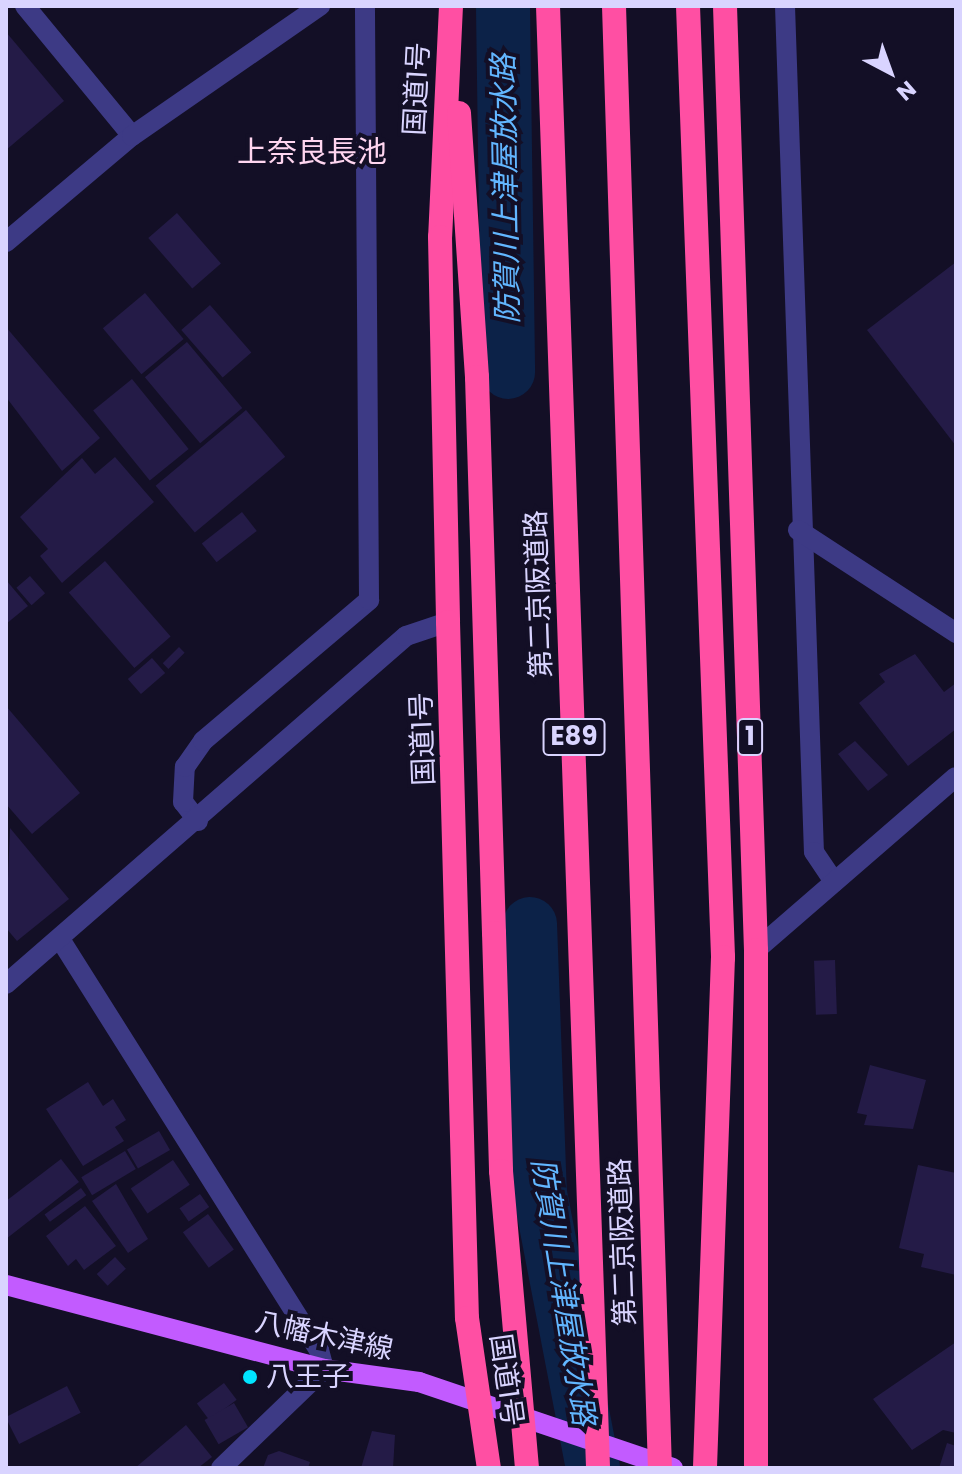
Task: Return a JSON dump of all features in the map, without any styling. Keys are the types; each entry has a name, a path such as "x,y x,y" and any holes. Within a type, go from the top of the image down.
{"highway":[{"name":"国道1号","path":"451,6 440,237 448,622 467,1318 489,1468"},
{"path":"451,6 477,377 501,1171 527,1468"},
{"name":"第二京阪道路","path":"548,6 598,1468"},
{"name":"第二京阪道路","path":"614,6 660,1468"},
{"path":"688,6 709,676 723,957 705,1468"},
{"name":"1","path":"725,6 756,950 756,1468"}],"main road":[{"name":"八幡木津線","path":"6,1285 324,1369 419,1382 673,1468"}],"street":[{"path":"25,6 132,136"},
{"path":"6,242 132,136 320,6"},
{"path":"198,821 183,802 185,767 203,741 369,600 365,6"},
{"path":"785,6 798,530 814,852 834,882"},
{"path":"798,530 956,633"},
{"path":"6,984 198,821 406,636 448,622"},
{"path":"756,950 956,777"},
{"path":"60,939 319,1350 324,1369 221,1468"}],"building":[{"path":"6,32 64,101 6,150"},
{"path":"177,213 221,264 192,288 148,238"},
{"path":"956,262 956,446 867,330"},
{"path":"145,293 184,339 141,374 103,328"},
{"path":"210,305 251,353 223,377 181,330"},
{"path":"6,327 100,438 62,471 6,397"},
{"path":"187,342 242,408 200,443 145,377"},
{"path":"132,379 189,449 150,480 93,410"},
{"path":"246,410 285,457 195,533 156,486"},
{"path":"115,457 154,502 62,583 40,556 48,549 20,517 82,458 95,474"},
{"path":"242,512 257,531 217,562 202,543"},
{"path":"105,561 171,636 134,668 69,592"},
{"path":"30,576 45,593 32,605 16,588"},
{"path":"6,580 28,606 6,624"},
{"path":"179,647 185,653 168,669 163,663"},
{"path":"915,654 944,692 956,683 956,729 908,766 859,703 885,682 879,674"},
{"path":"152,658 165,673 141,694 128,679"},
{"path":"6,706 80,793 32,834 6,804"},
{"path":"855,741 888,775 868,791 838,754"},
{"path":"10,828 69,899 17,941 6,928"},
{"path":"835,960 837,1014 816,1015 814,961"},
{"path":"870,1065 926,1080 913,1129 864,1125 867,1115 857,1113"},
{"path":"88,1082 103,1106 113,1099 126,1120 115,1127 124,1141 83,1166 46,1109"},
{"path":"159,1131 170,1150 138,1169 127,1150"},
{"path":"125,1151 136,1169 92,1195 81,1177"},
{"path":"61,1159 79,1182 6,1239 6,1201"},
{"path":"173,1160 190,1185 147,1213 131,1189"},
{"path":"918,1165 956,1173 956,1275 921,1267 924,1254 899,1248"},
{"path":"116,1184 148,1239 128,1253 92,1201"},
{"path":"81,1188 86,1195 50,1222 45,1214"},
{"path":"200,1194 209,1207 189,1221 180,1208"},
{"path":"85,1206 116,1246 84,1270 76,1259 68,1266 46,1236"},
{"path":"208,1214 234,1250 209,1268 183,1232"},
{"path":"115,1257 126,1269 108,1286 97,1274"},
{"path":"956,1342 956,1433 943,1430 912,1450 873,1399"},
{"path":"224,1383 237,1400 209,1420 197,1403"},
{"path":"67,1386 81,1413 19,1444 6,1417"},
{"path":"234,1403 248,1427 219,1444 205,1420"},
{"path":"186,1425 212,1457 198,1468 135,1468"},
{"path":"372,1431 395,1435 393,1468 361,1468"},
{"path":"947,1443 956,1446 956,1468 939,1468"},
{"path":"279,1451 310,1462 308,1468 263,1468 268,1455"}],"waterway":[{"name":"防賀川上津屋放水路","path":"503,7 508,372"},
{"name":"防賀川上津屋放水路","path":"530,924 540,1193 593,1468"}],"place":[{"name":"八王子","path":"250,1377"}],"district":[{"name":"上奈良長池","path":"312,152"}]}
